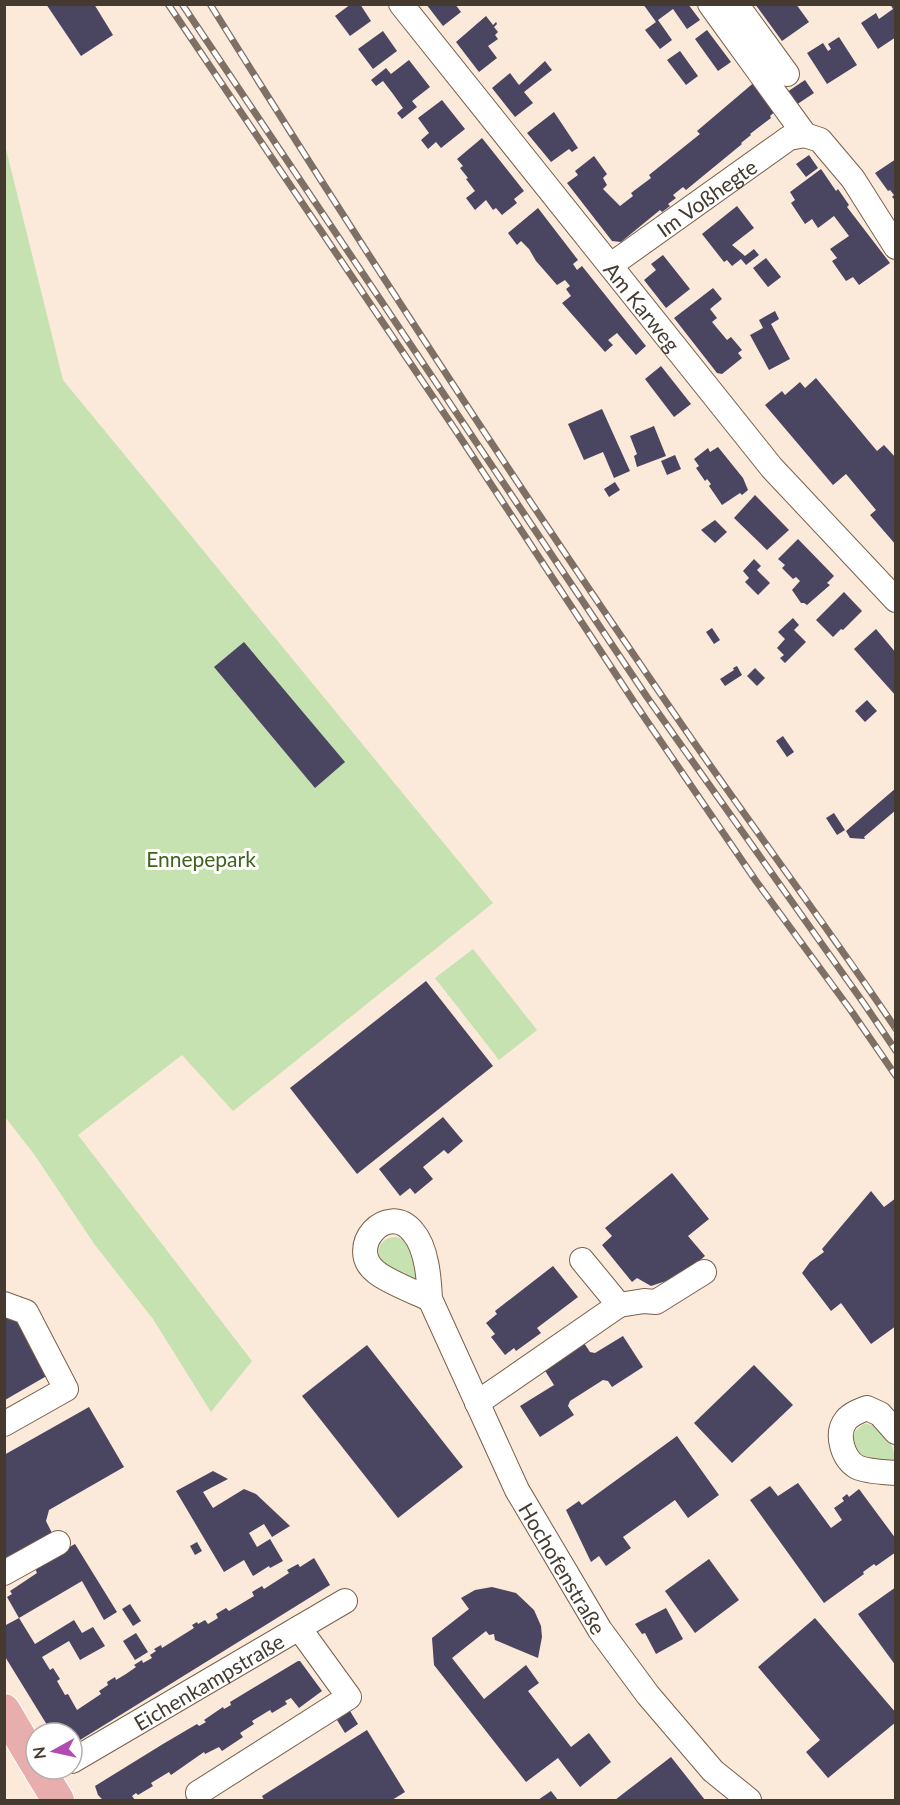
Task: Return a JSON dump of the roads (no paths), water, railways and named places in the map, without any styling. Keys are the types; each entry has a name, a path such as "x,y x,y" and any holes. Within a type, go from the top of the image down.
{"main road":[{"path":"4,1710 24,1741"}],"street":[{"name":"Am Karweg","path":"401,4 772,468 896,600"},
{"path":"710,4 805,135 820,140 853,179 896,247"},
{"path":"736,4 787,74"},
{"name":"Im Voßhegte","path":"611,265 789,138 805,135"},
{"path":"582,1260 619,1305"},
{"path":"477,1402 619,1305 644,1301 656,1302 704,1272"},
{"name":"Hochofenstraße","path":"430,1299 517,1490 600,1630 648,1695 713,1771 749,1800"},
{"path":"4,1304 26,1312 66,1389 4,1424"},
{"path":"896,1432 880,1414 867,1408 847,1418 842,1426 841,1436 842,1446 854,1465 862,1469 896,1473"},
{"path":"4,1574 58,1543"},
{"name":"Eichenkampstraße","path":"84,1754 345,1601"},
{"path":"198,1793 349,1697 299,1628"}],"railway":[{"path":"168,4 456,431 636,705 756,881 896,1076"},
{"path":"182,4 647,697 896,1051"},
{"path":"210,4 383,277 561,547 708,763 896,1029"}],"park label":[{"name":"Ennepepark","path":"201,858"}]}
